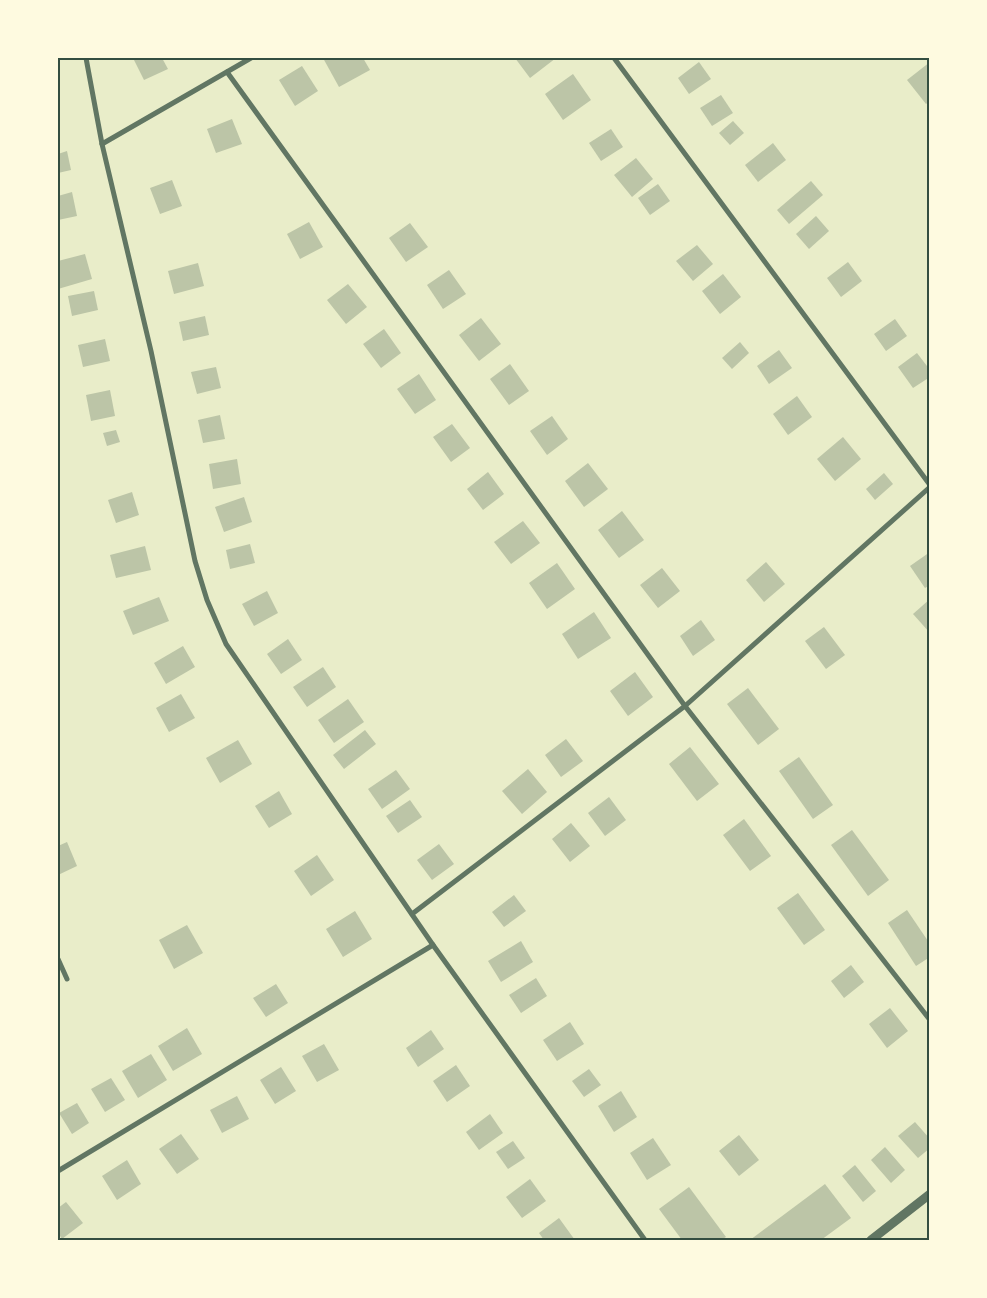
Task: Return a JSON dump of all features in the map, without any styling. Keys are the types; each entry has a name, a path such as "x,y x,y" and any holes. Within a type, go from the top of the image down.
{"street":[{"path":"86,58 102,144 151,351 195,561 207,600 226,644 432,945 645,1240"},
{"path":"102,144 252,58"},
{"path":"412,914 685,706 930,486 614,58"},
{"path":"228,72 685,706 930,1020"},
{"path":"58,1171 432,945"},
{"path":"58,959 67,979"},
{"path":"871,1240 930,1194"}],"building":[{"path":"133,58 162,58 168,69 144,80"},
{"path":"323,58 363,58 370,70 339,87"},
{"path":"515,58 556,58 530,78"},
{"path":"699,62 711,79 689,94 678,78"},
{"path":"930,62 930,101 926,104 907,80"},
{"path":"302,66 318,91 295,106 279,80"},
{"path":"573,74 591,100 563,120 545,94"},
{"path":"721,95 733,113 712,126 700,108"},
{"path":"232,119 242,144 216,153 207,129"},
{"path":"733,121 744,133 730,145 719,133"},
{"path":"611,129 623,147 601,161 589,143"},
{"path":"773,143 786,160 758,182 745,165"},
{"path":"67,151 71,170 58,173 58,154"},
{"path":"636,158 653,179 632,197 614,175"},
{"path":"172,180 182,206 160,214 150,188"},
{"path":"811,181 823,195 789,224 777,210"},
{"path":"658,184 670,201 650,215 638,198"},
{"path":"72,192 77,216 58,220 58,196"},
{"path":"816,216 829,231 809,249 796,234"},
{"path":"309,222 323,247 300,259 287,234"},
{"path":"410,223 428,247 406,262 389,238"},
{"path":"697,245 713,264 693,281 676,261"},
{"path":"85,254 92,279 58,289 58,261"},
{"path":"848,262 862,281 841,297 827,278"},
{"path":"198,263 204,286 174,294 168,271"},
{"path":"449,270 466,294 443,309 427,285"},
{"path":"723,274 741,297 720,314 702,291"},
{"path":"348,284 367,307 346,324 327,300"},
{"path":"94,291 98,310 72,316 68,296"},
{"path":"205,316 209,335 183,341 179,322"},
{"path":"481,318 501,344 479,361 459,335"},
{"path":"895,319 907,336 886,351 874,334"},
{"path":"384,329 401,353 381,368 363,344"},
{"path":"105,339 110,361 83,367 78,345"},
{"path":"740,342 749,353 732,369 722,358"},
{"path":"779,350 792,368 769,384 757,366"},
{"path":"917,353 930,370 930,377 913,388 898,367"},
{"path":"510,364 529,391 509,405 490,379"},
{"path":"216,367 221,388 197,394 191,372"},
{"path":"419,374 436,400 415,414 397,389"},
{"path":"110,390 115,416 91,421 86,395"},
{"path":"797,396 812,417 788,435 773,414"},
{"path":"220,415 225,439 203,443 198,420"},
{"path":"552,416 568,439 547,455 530,431"},
{"path":"452,424 470,448 451,462 433,437"},
{"path":"116,430 120,442 107,446 103,433"},
{"path":"843,437 861,459 835,481 817,459"},
{"path":"237,459 241,484 213,489 209,464"},
{"path":"588,463 608,489 584,507 565,481"},
{"path":"488,472 504,494 483,510 467,489"},
{"path":"884,473 893,484 875,500 866,489"},
{"path":"132,492 139,515 116,523 108,500"},
{"path":"244,497 252,522 224,532 215,507"},
{"path":"622,511 644,540 619,558 598,530"},
{"path":"523,521 540,543 511,564 494,542"},
{"path":"250,544 255,563 230,569 226,550"},
{"path":"145,546 151,570 116,578 110,555"},
{"path":"930,552 930,585 925,588 910,566"},
{"path":"766,562 785,584 764,602 746,580"},
{"path":"557,563 575,589 547,609 529,583"},
{"path":"662,568 680,591 658,608 640,585"},
{"path":"267,591 278,613 254,626 242,604"},
{"path":"159,597 169,621 133,635 123,611"},
{"path":"930,599 930,633 913,614"},
{"path":"594,612 611,638 578,659 562,634"},
{"path":"701,620 715,640 693,656 680,636"},
{"path":"824,627 845,655 826,669 805,641"},
{"path":"288,639 302,660 281,674 267,654"},
{"path":"183,646 195,667 166,684 154,663"},
{"path":"323,667 336,687 307,707 293,687"},
{"path":"635,672 653,697 628,716 610,691"},
{"path":"748,688 779,729 758,745 727,704"},
{"path":"181,694 195,718 169,732 156,708"},
{"path":"348,699 364,722 334,743 318,720"},
{"path":"365,730 376,744 344,769 333,755"},
{"path":"566,739 583,761 561,777 545,755"},
{"path":"238,740 252,764 220,783 206,758"},
{"path":"690,747 719,784 697,801 669,764"},
{"path":"799,757 833,805 813,819 779,771"},
{"path":"528,769 547,792 522,814 502,791"},
{"path":"396,770 410,789 382,809 368,789"},
{"path":"279,791 292,814 269,828 255,806"},
{"path":"609,797 626,820 605,836 588,813"},
{"path":"410,800 422,817 398,833 386,816"},
{"path":"744,819 771,856 750,871 723,835"},
{"path":"571,823 590,846 570,862 552,839"},
{"path":"852,830 889,880 868,896 831,845"},
{"path":"67,842 77,866 58,875 58,846"},
{"path":"439,844 454,864 432,880 417,860"},
{"path":"317,855 334,880 311,896 294,871"},
{"path":"798,893 825,930 804,945 777,908"},
{"path":"514,895 526,911 504,927 492,912"},
{"path":"907,910 930,944 930,957 916,966 888,923"},
{"path":"355,911 372,939 343,957 326,929"},
{"path":"187,925 203,953 174,969 159,940"},
{"path":"521,941 533,962 501,982 488,961"},
{"path":"851,965 864,982 844,998 831,981"},
{"path":"536,978 547,996 521,1013 509,995"},
{"path":"276,984 288,1003 266,1017 253,998"},
{"path":"890,1008 908,1031 887,1048 869,1024"},
{"path":"570,1022 584,1044 557,1061 543,1040"},
{"path":"187,1028 202,1054 173,1071 158,1046"},
{"path":"431,1030 444,1049 418,1067 406,1048"},
{"path":"324,1044 339,1070 317,1082 302,1056"},
{"path":"151,1054 167,1080 138,1098 122,1071"},
{"path":"456,1065 470,1086 447,1102 433,1081"},
{"path":"281,1067 296,1091 275,1104 260,1080"},
{"path":"589,1069 601,1085 584,1097 572,1081"},
{"path":"111,1078 125,1100 105,1112 91,1089"},
{"path":"621,1091 637,1117 614,1132 598,1106"},
{"path":"237,1096 249,1119 222,1133 210,1110"},
{"path":"77,1103 89,1123 72,1134 59,1113"},
{"path":"490,1114 503,1133 479,1150 466,1132"},
{"path":"915,1122 930,1139 930,1148 918,1158 898,1136"},
{"path":"181,1134 199,1159 177,1174 159,1149"},
{"path":"739,1135 759,1160 739,1176 719,1151"},
{"path":"653,1138 671,1165 647,1180 630,1153"},
{"path":"513,1141 525,1158 508,1169 496,1152"},
{"path":"885,1147 905,1170 891,1183 871,1160"},
{"path":"127,1160 141,1184 117,1200 102,1176"},
{"path":"855,1165 876,1191 863,1202 842,1176"},
{"path":"530,1179 546,1201 522,1218 506,1197"},
{"path":"825,1184 851,1218 821,1240 750,1240"},
{"path":"689,1187 726,1237 721,1240 682,1240 659,1209"},
{"path":"66,1202 83,1223 62,1239 58,1233 58,1208"},
{"path":"559,1218 575,1240 544,1240 539,1233"}]}
